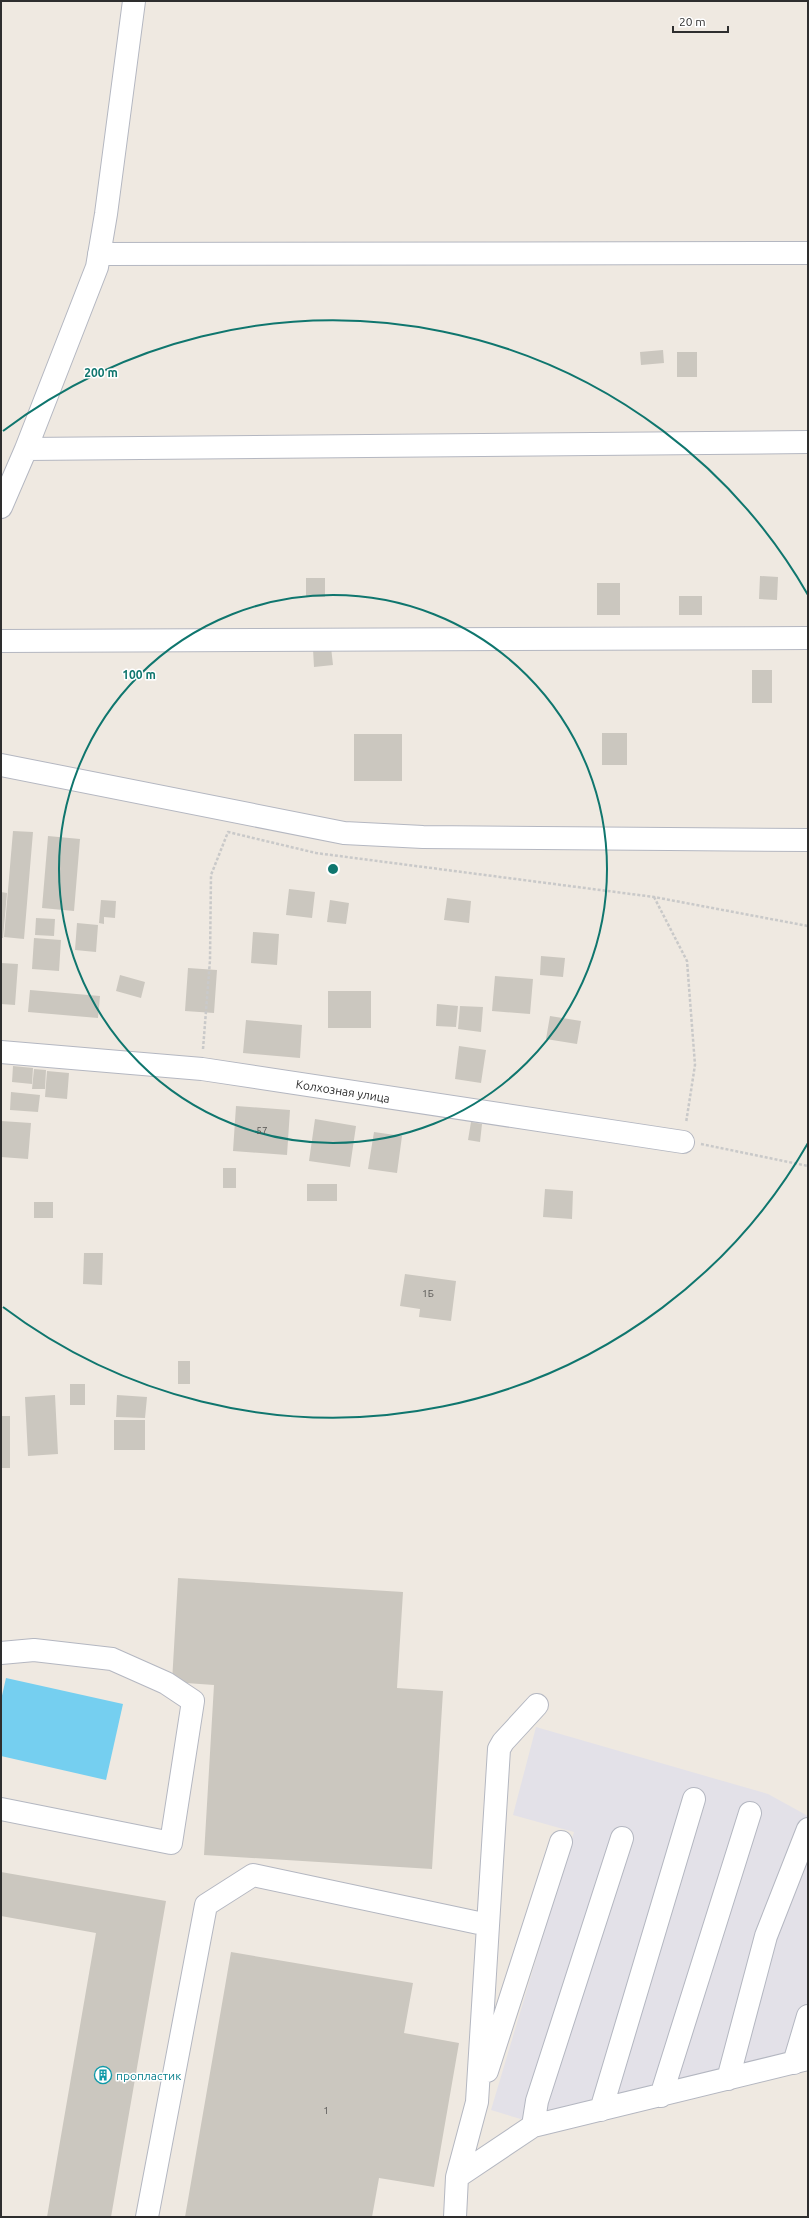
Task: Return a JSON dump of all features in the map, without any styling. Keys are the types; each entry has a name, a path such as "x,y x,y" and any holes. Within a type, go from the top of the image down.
{"street":[{"path":"1,507 26,449 97,267 106,214 134,1"},
{"path":"99,254 808,253"},
{"path":"26,449 808,442"},
{"path":"1,641 808,638"},
{"path":"1,765 344,833 423,837 808,840"},
{"name":"Колхозная улица","path":"1,1052 202,1069 683,1142"},
{"path":"1,1653 34,1650 112,1659 166,1683 193,1702 171,1843 1,1809"},
{"path":"477,2102 499,1749 503,1742 537,1706"},
{"path":"601,2110 694,1799"},
{"path":"661,2096 750,1813"},
{"path":"728,2079 766,1936 808,1829"},
{"path":"533,2126 537,2101 622,1838"},
{"path":"454,2217 457,2177 477,2102 561,1842"},
{"path":"147,2217 206,1905 253,1875 488,1925"},
{"path":"457,2177 533,2126 801,2061 808,2016"}],"path":[{"path":"202,1069 210,960 211,875 228,832 316,853 654,896 808,926"},
{"path":"654,896 687,961 695,1065 683,1142 727,1148 808,1166"}],"shaded area":[{"path":"536,1727 768,1794 808,1816 808,2065 524,2120 491,2110 574,1832 513,1815"}],"water":[{"path":"6,1678 123,1704 106,1780 1,1756 1,1700"}],"building":[{"path":"663,350 664,363 641,365 640,352"},
{"path":"677,352 697,352 697,377 677,377"},
{"path":"760,576 778,577 777,600 759,599"},
{"path":"306,578 325,578 325,597 306,597"},
{"path":"597,583 620,583 620,615 597,615"},
{"path":"679,596 702,596 702,615 679,615"},
{"path":"331,647 333,665 314,667 313,649"},
{"path":"752,670 772,670 772,703 752,703"},
{"path":"602,733 627,733 627,765 602,765"},
{"path":"354,734 402,734 402,781 354,781"},
{"path":"13,831 33,832 24,939 4,937"},
{"path":"48,836 80,839 74,911 42,908"},
{"path":"289,889 315,892 312,918 286,915"},
{"path":"1,892 7,893 3,938 1,938"},
{"path":"447,898 471,901 469,923 444,920"},
{"path":"101,900 116,901 115,918 104,917 104,924 99,923"},
{"path":"330,900 349,903 346,924 327,922"},
{"path":"36,918 55,919 54,936 35,935"},
{"path":"77,923 98,925 96,952 75,950"},
{"path":"253,932 279,934 277,965 251,963"},
{"path":"34,938 61,940 59,971 32,969"},
{"path":"541,956 565,958 563,977 540,975"},
{"path":"1,963 18,964 15,1005 1,1004"},
{"path":"188,968 217,970 214,1013 185,1011"},
{"path":"120,975 145,982 141,998 116,991"},
{"path":"495,976 533,979 530,1014 492,1011"},
{"path":"30,990 100,996 98,1018 28,1012"},
{"path":"328,991 371,991 371,1028 328,1028"},
{"path":"437,1004 458,1006 456,1027 436,1026"},
{"path":"460,1006 483,1007 481,1032 458,1029"},
{"path":"550,1016 581,1021 577,1044 546,1039"},
{"path":"246,1020 302,1025 300,1058 243,1053"},
{"path":"459,1046 486,1050 481,1083 455,1079"},
{"path":"13,1066 33,1068 32,1084 12,1082"},
{"path":"34,1069 46,1070 45,1089 32,1089"},
{"path":"47,1071 69,1073 67,1099 45,1097"},
{"path":"11,1092 40,1095 38,1112 10,1110"},
{"path":"236,1106 290,1110 287,1155 233,1151"},
{"path":"315,1119 356,1126 350,1167 309,1161"},
{"path":"1,1121 31,1123 28,1159 1,1157"},
{"path":"471,1122 482,1124 480,1142 468,1140"},
{"path":"374,1132 402,1136 397,1173 368,1169"},
{"path":"223,1168 236,1168 236,1188 223,1188"},
{"path":"307,1184 337,1184 337,1201 307,1201"},
{"path":"545,1189 573,1191 572,1219 543,1217"},
{"path":"34,1202 53,1202 53,1218 34,1218"},
{"path":"84,1253 103,1253 102,1285 83,1284"},
{"path":"405,1274 456,1281 451,1321 419,1317 420,1309 400,1306"},
{"path":"178,1361 190,1361 190,1384 178,1384"},
{"path":"70,1384 85,1384 85,1405 70,1405"},
{"path":"55,1395 58,1454 28,1456 25,1397"},
{"path":"117,1395 147,1397 145,1418 116,1417"},
{"path":"1,1416 10,1416 10,1468 1,1468"},
{"path":"114,1420 145,1420 145,1450 114,1450"},
{"path":"178,1578 403,1592 397,1688 443,1691 432,1869 204,1855 214,1685 172,1682"},
{"name":"пропластик","path":"1,1872 166,1901 111,2217 47,2217 96,1933 1,1916"},
{"path":"231,1952 413,1983 404,2033 459,2043 434,2187 379,2178 372,2217 185,2217"}],"place":[{"name":"пропластик","path":"103,2075"}]}
